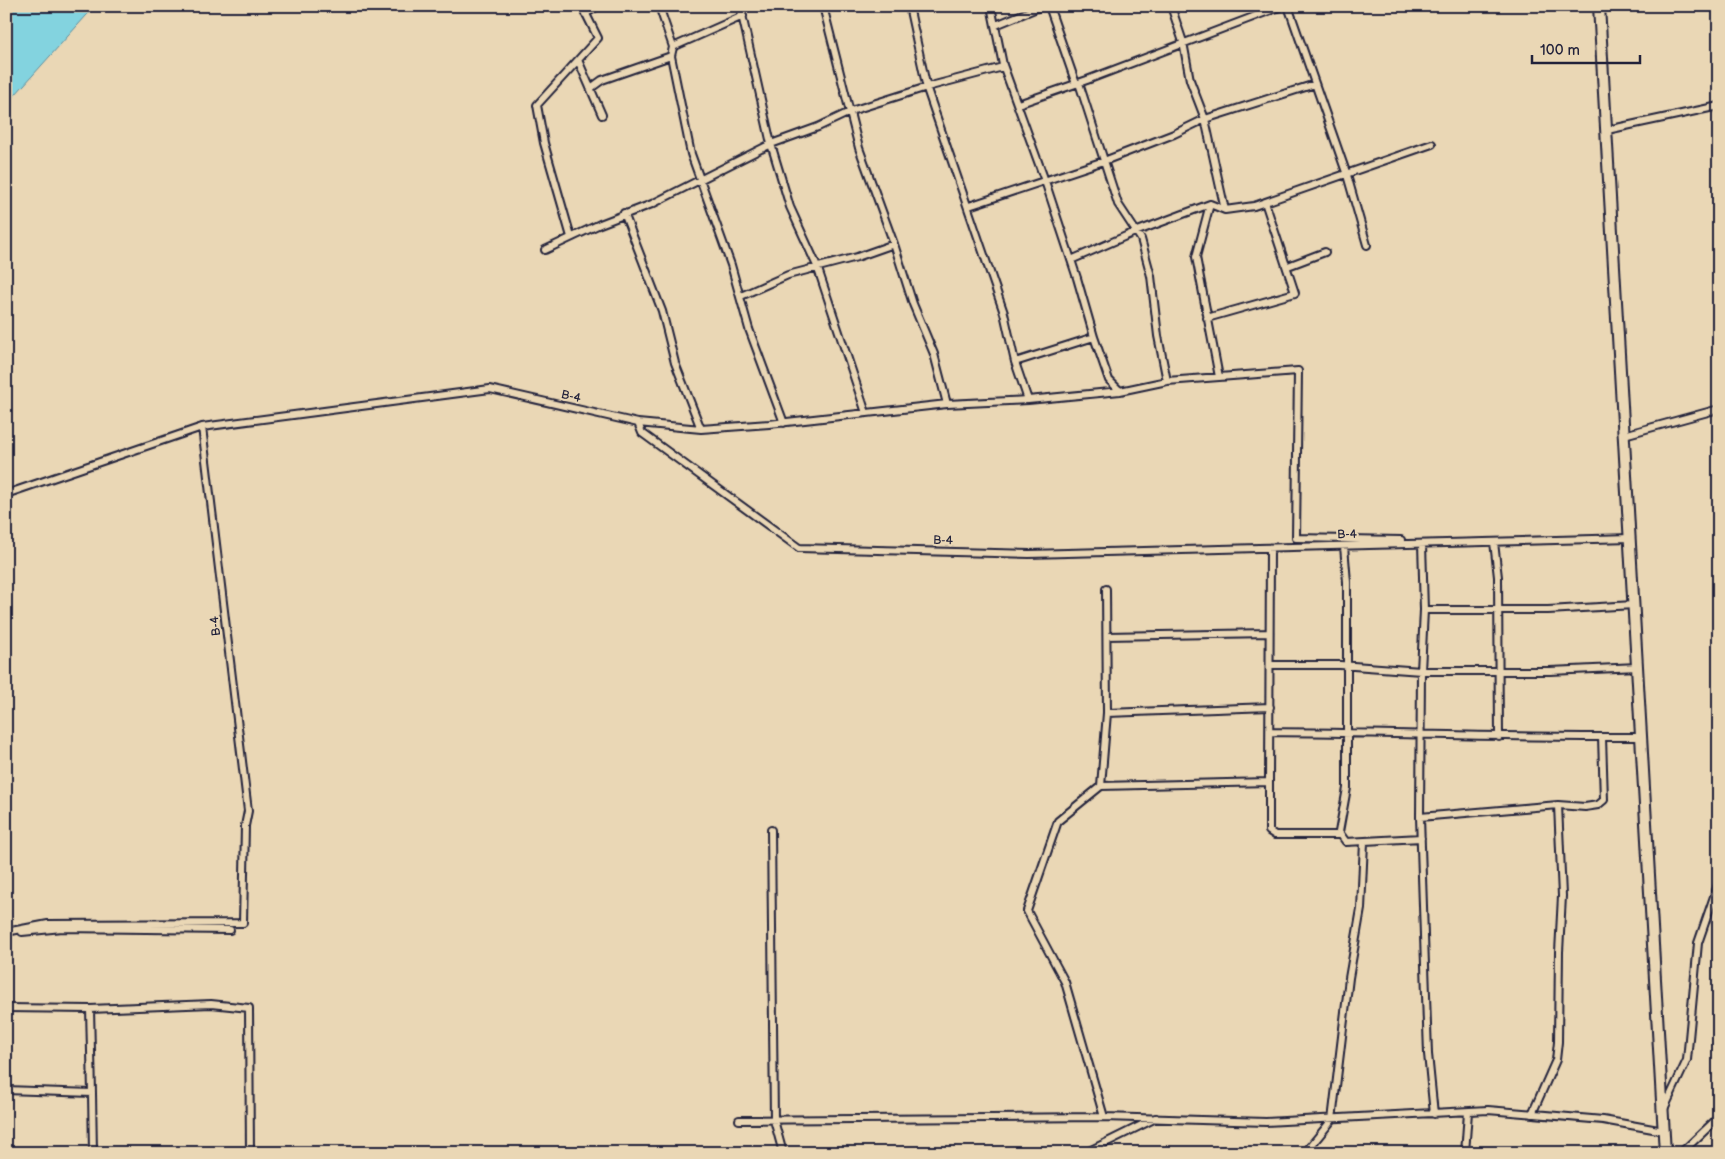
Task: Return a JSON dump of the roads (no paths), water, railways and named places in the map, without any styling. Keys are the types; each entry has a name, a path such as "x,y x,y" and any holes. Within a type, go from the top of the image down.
{"highway":[{"path":"1599,6 1665,1153"}],"street":[{"path":"571,238 544,143 537,105 598,38 582,6"},
{"path":"585,14 598,6"},
{"path":"659,6 673,47 671,56 691,154 741,296 749,329 784,423"},
{"path":"740,6 771,144 790,207 817,266 866,413"},
{"path":"823,6 859,148 894,244 913,304 934,354 947,404"},
{"path":"909,6 927,86 1004,313 1015,362 1028,400"},
{"path":"991,6 1003,67 1045,181 1109,380 1120,391"},
{"path":"996,25 1042,6"},
{"path":"1049,6 1118,204 1141,240 1151,276 1158,336 1167,381"},
{"path":"1171,6 1183,42 1190,80 1205,119 1225,210"},
{"path":"1018,104 1077,84 1183,42 1282,6"},
{"path":"1288,6 1347,174 1367,245"},
{"path":"673,47 743,16"},
{"path":"591,88 602,80 671,56"},
{"path":"578,60 602,115"},
{"path":"545,250 624,213 652,204 771,144 818,127 849,113 927,86 1003,67"},
{"path":"969,206 1104,161 1174,134 1205,119 1315,84"},
{"path":"1607,130 1719,106"},
{"path":"1071,260 1135,232 1210,204 1225,210 1254,206 1432,144"},
{"path":"1207,318 1295,293 1288,266 1265,202"},
{"path":"1210,204 1196,257 1218,377"},
{"path":"624,213 662,312 675,363 701,429"},
{"path":"741,296 788,275 857,257 894,244"},
{"path":"1288,266 1325,252"},
{"path":"1015,362 1094,337"},
{"path":"638,423 701,429 784,423 947,404 1028,400 1120,391 1167,381 1298,371 1296,538 1490,542 1498,577 1497,670 1499,737"},
{"name":"B-4","path":"6,933 48,924 243,923 245,826 248,810 202,427 490,389 638,423 642,433 799,548 1028,554 1630,538"},
{"path":"1624,435 1719,409"},
{"path":"6,494 202,427"},
{"path":"1422,544 1424,610 1420,670 1420,817 1428,1054 1434,1114"},
{"path":"1344,546 1347,666 1347,788 1339,832 1346,842 1422,838"},
{"path":"1270,548 1269,831 1275,835 1341,835"},
{"path":"1101,786 1107,713 1106,589"},
{"path":"1424,610 1634,606"},
{"path":"1107,636 1269,633"},
{"path":"1270,665 1347,666 1420,670 1550,671 1638,667"},
{"path":"1107,713 1270,707"},
{"path":"1270,732 1421,733 1499,737 1642,737"},
{"path":"1420,817 1558,805 1586,807 1598,805 1604,800 1602,737"},
{"path":"1104,1117 1065,982 1027,911 1058,821 1101,786 1269,782"},
{"path":"1532,1114 1556,1060 1558,1042 1562,896 1558,805"},
{"path":"771,830 774,1120 783,1153"},
{"path":"1305,1153 1332,1120 1349,978 1361,909 1364,842"},
{"path":"1664,1110 1687,1060 1698,943 1719,882"},
{"path":"6,933 62,928 230,930"},
{"path":"6,1008 90,1009 211,1004 249,1008 252,1153"},
{"path":"90,1009 93,1153"},
{"path":"6,1090 92,1093"},
{"path":"739,1120 1157,1117 1266,1122 1332,1120 1488,1110 1603,1120 1664,1131"},
{"path":"1465,1153 1468,1112"},
{"path":"1085,1153 1157,1117"},
{"path":"1681,1153 1719,1117"}],"water":[{"path":"6,6 95,6 6,105"}]}
